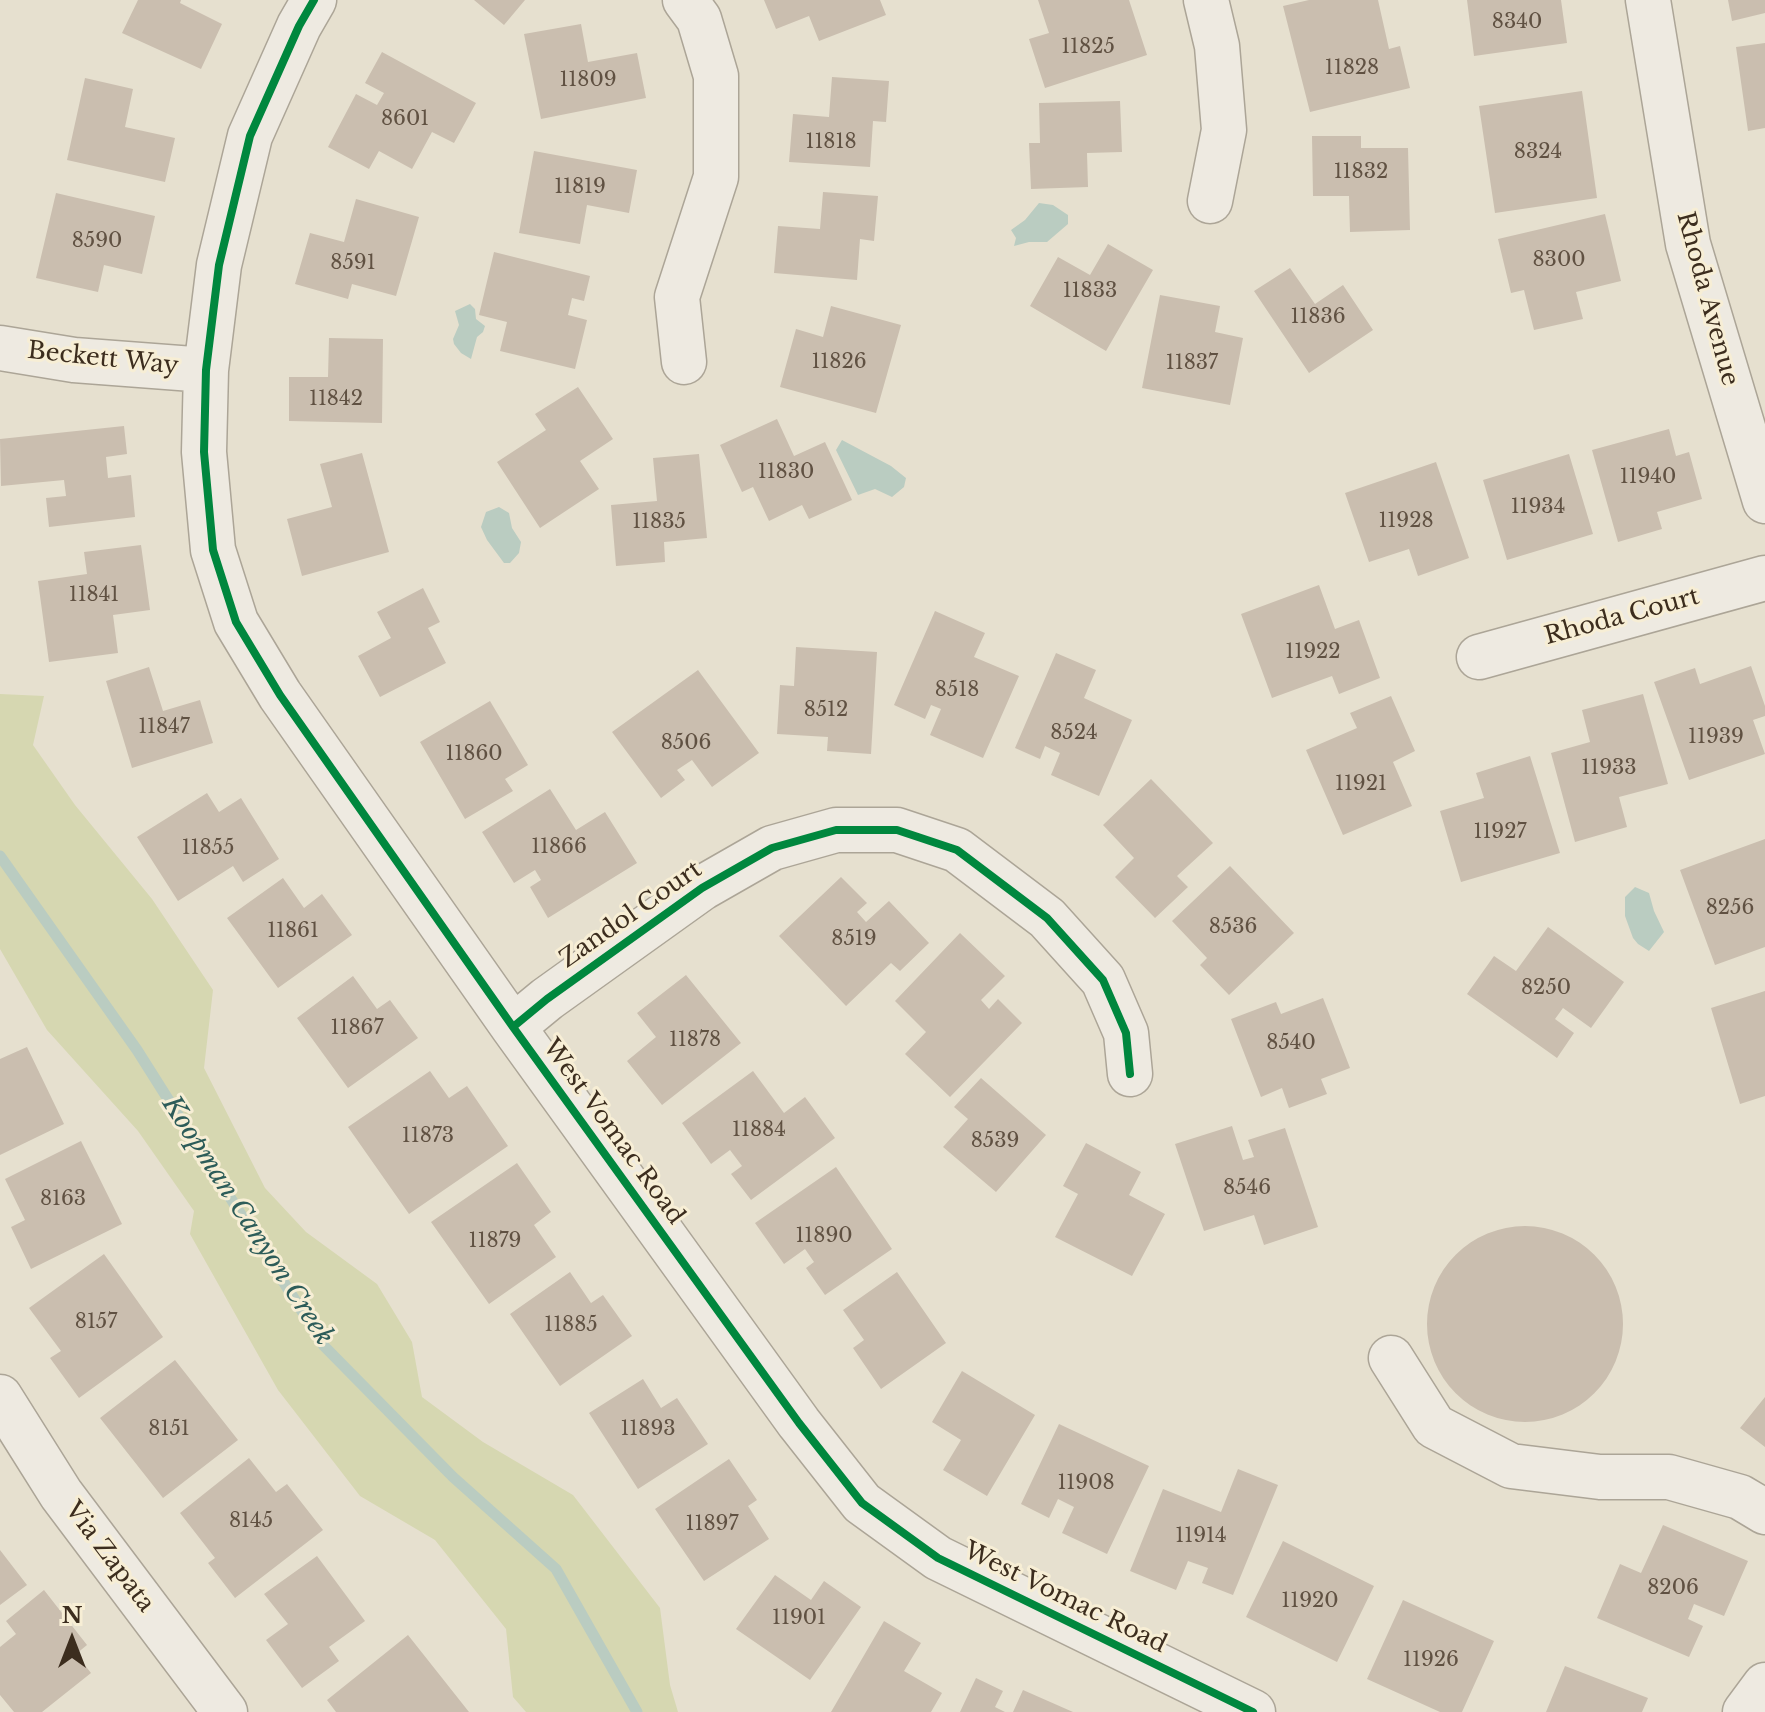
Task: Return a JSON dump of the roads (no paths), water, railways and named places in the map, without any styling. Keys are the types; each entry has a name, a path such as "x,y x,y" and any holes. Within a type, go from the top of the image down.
{"street":[{"name":"West Vomac Road","path":"314,0 299,26 250,136 219,265 206,370 204,452 213,550 236,622 280,695 513,1027 799,1423 862,1503 938,1558 1253,1712"},
{"path":"684,362 677,297 716,177 716,76 699,19 685,0"},
{"path":"1206,0 1217,46 1224,130 1210,201"},
{"name":"Rhoda Avenue","path":"1648,0 1688,244 1765,501"},
{"name":"Beckett Way","path":"0,348 74,360 206,370"},
{"name":"Rhoda Court","path":"1479,657 1765,578"},
{"name":"Zandol Court","path":"513,1027 547,999 702,888 772,848 836,830 897,830 957,850 1047,918 1103,980 1126,1033 1130,1074"},
{"path":"1391,1358 1434,1426 1511,1466 1600,1477 1669,1477 1740,1497 1765,1512"},
{"name":"Via Zapata","path":"0,1397 61,1494 225,1712"},
{"path":"1745,1712 1765,1685"}],"waterway":[{"name":"Koopman Canyon Creek","path":"0,856 137,1050 324,1346 453,1477 556,1569 637,1712"}]}
